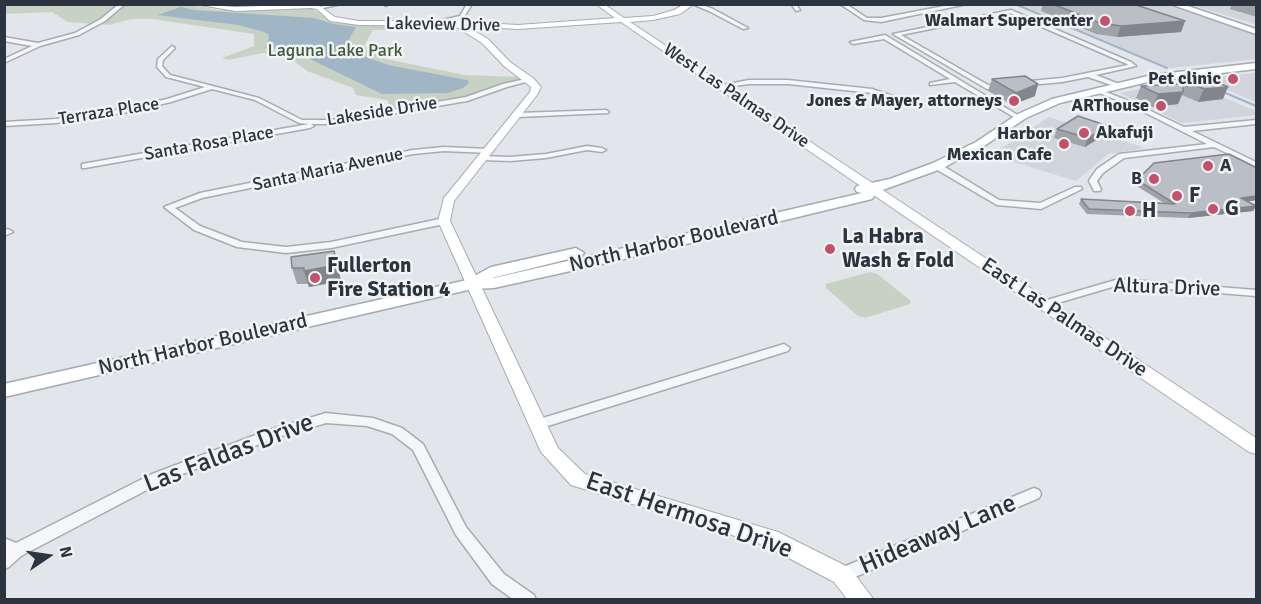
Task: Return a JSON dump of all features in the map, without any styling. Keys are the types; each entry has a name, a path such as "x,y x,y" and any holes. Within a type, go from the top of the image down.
{"main road":[{"path":"1173,4 1257,32"},
{"path":"1183,4 1257,27"},
{"path":"1096,90 1189,72 1257,66"},
{"name":"North Harbor Boulevard","path":"4,391 472,284 494,283 855,200 867,196 872,189 953,158 980,144 1019,118 1069,97 1096,90"}],"street":[{"path":"4,61 38,45 77,34 103,20 123,4"},
{"name":"Lakeview Drive","path":"197,4 236,9 304,6 319,8 330,17 347,22 432,23 459,20 534,27 653,18 677,12 692,4"},
{"path":"319,8 339,4"},
{"path":"444,221 448,201 535,91 535,85 530,80 507,64 485,41 459,20 470,4"},
{"name":"West Las Palmas Drive","path":"599,4 872,189"},
{"path":"692,4 711,10 745,28"},
{"path":"793,4 798,10"},
{"path":"842,4 866,19 881,21 965,4"},
{"path":"1088,75 1130,67 1133,64 1011,11 896,34 987,87 1062,80 1088,75 1117,85"},
{"path":"853,42 885,37 1019,118"},
{"path":"4,39 38,45"},
{"name":"Lakeside Drive","path":"172,48 160,60 159,66 172,78 257,99 301,122 332,122 467,99 530,80"},
{"path":"932,84 956,80"},
{"path":"720,86 749,82 788,82 872,91 890,96"},
{"name":"Terraza Place","path":"4,124 56,121 123,111 169,101 210,87"},
{"path":"1096,90 1132,104 1257,165"},
{"path":"518,115 606,112"},
{"name":"Santa Rosa Place","path":"85,165 332,122"},
{"path":"1184,129 1257,122"},
{"path":"1097,189 1093,181 1107,165 1122,156 1214,145"},
{"name":"Santa Maria Avenue","path":"444,221 331,245 286,250 240,245 197,228 168,207 200,196 413,152 444,149 510,159 546,156 587,148 602,150"},
{"path":"937,166 998,202 1041,206 1078,189"},
{"name":"East Las Palmas Drive","path":"872,189 1257,447"},
{"name":"East Hermosa Drive","path":"444,221 551,452 578,480 770,538 842,575 863,600"},
{"name":"Altura Drive","path":"1044,304 1119,282 1257,293"},
{"path":"538,424 784,348"},
{"name":"Las Faldas Drive","path":"8,552 157,478 274,432 326,418 368,421 397,431 418,447 461,531 498,579 528,600"},
{"name":"Hideaway Lane","path":"842,575 1034,494"}],"shaded area":[{"path":"1021,5 1166,5 1256,35 1256,59 1170,68"},
{"path":"1192,5 1256,5 1256,25 1248,22"},
{"path":"1256,73 1256,102 1199,78"},
{"path":"1181,80 1256,111 1256,115 1182,123 1120,93"},
{"path":"1049,117 1145,148 1108,154 1076,181 991,155"}],"green space":[{"name":"Laguna Lake Park","path":"185,4 218,10 312,8 327,19 338,22 451,26 456,30 373,30 364,46 386,59 464,75 519,77 519,80 465,96 391,108 387,100 356,95 353,88 307,71 291,59 263,53 228,60 222,58 254,46 254,34 152,19 131,19 109,25 68,22 52,12 5,14 4,5"},
{"path":"870,272 877,274 911,301 910,304 865,318 858,316 826,288 826,284"}],"water":[{"path":"181,7 194,10 314,18 333,24 356,27 347,43 366,57 388,65 467,80 469,83 463,88 448,93 382,94 312,60 305,52 265,48 269,38 268,34 261,31 238,25 157,15"}],"building":[{"path":"1053,4 1133,4 1185,21 1121,26 1100,23"},
{"path":"1025,76 1038,84 1016,93 992,79"},
{"path":"1204,77 1228,87 1204,89 1180,79"},
{"path":"1183,84 1183,92 1158,94 1141,86"},
{"path":"1078,116 1108,126 1088,138 1057,129"},
{"path":"1229,154 1257,168 1257,196 1241,198 1256,206 1191,213 1089,209 1081,199 1175,204 1137,180 1154,163"},
{"path":"334,251 337,265 304,271 304,268 292,268 291,257"}],"waterway":[{"path":"1015,4 1167,68"},
{"path":"1221,91 1256,106"}],"place":[{"name":"Walmart Supercenter","path":"1105,21"},
{"name":"Pet clinic","path":"1233,79"},
{"name":"Jones & Mayer, attorneys","path":"1014,101"},
{"name":"ARThouse","path":"1161,106"},
{"name":"Akafuji","path":"1084,133"},
{"name":"Harbor Mexican Cafe","path":"1064,144"},
{"name":"A","path":"1208,166"},
{"name":"B","path":"1154,179"},
{"name":"F","path":"1177,196"},
{"name":"G","path":"1213,209"},
{"name":"H","path":"1130,211"},
{"name":"La Habra Wash & Fold","path":"830,249"},
{"name":"Fullerton Fire Station 4","path":"315,278"}]}
